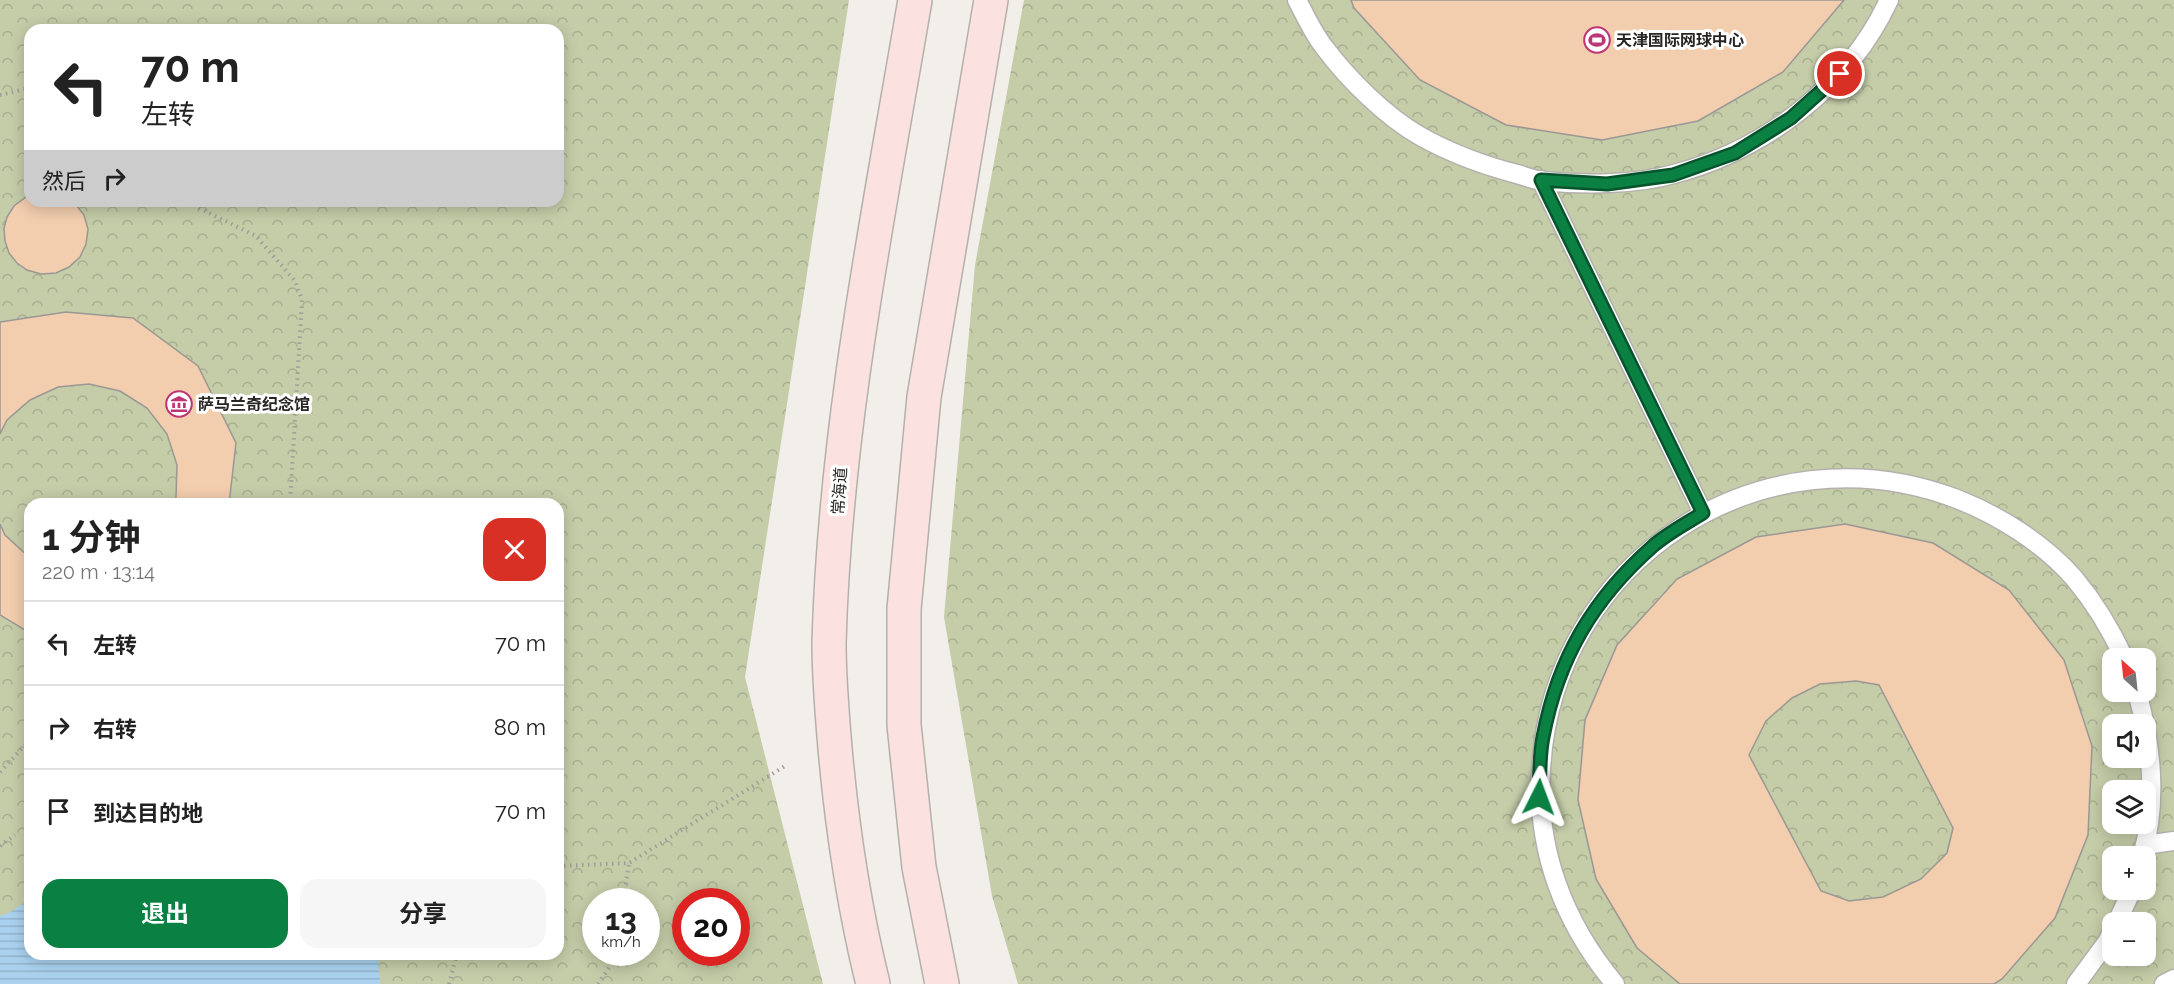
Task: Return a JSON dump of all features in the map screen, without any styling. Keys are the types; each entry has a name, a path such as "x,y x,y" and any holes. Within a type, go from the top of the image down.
{"main road":[{"name":"常海道","path":"873,984 861,936 840,796 829,645 842,455 857,339 915,0"},
{"path":"942,984 919,867 904,725 904,609 924,397 991,0"}],"lane":[{"path":"1297,0 1323,46 1366,96 1419,135 1478,164 1541,180 1607,184 1673,175 1735,153 1791,118 1840,74 1879,21 1889,0"},
{"path":"1541,180 1703,513"},
{"path":"1615,984 1593,958 1565,908 1547,854 1539,797 1542,739 1556,683 1580,631 1613,584 1655,544 1703,513 1756,491 1813,479 1870,478 1928,488 1981,508 2031,538 2073,578 2108,624 2119,648"},
{"path":"2140,702 2148,731 2152,788 2145,846"},
{"path":"2156,847 2174,841"},
{"path":"2076,984 2102,949"},
{"path":"2164,984 2174,979"}],"path":[{"path":"0,94 24,89"},
{"path":"197,207 256,236 295,281 302,300 290,498"},
{"path":"0,772 24,746"},
{"path":"564,866 629,863 785,766"},
{"path":"0,846 15,836"},
{"path":"625,888 629,863"},
{"path":"449,984 455,960"},
{"path":"598,984 611,966"}],"green space":[{"name":"萨马兰奇纪念馆","path":"0,0 849,0 745,677 823,984 0,984"},
{"name":"天津国际网球中心","path":"1024,0 2174,0 2174,984 1018,984 992,896 944,617 975,265"}],"water":[{"path":"24,903 24,960 378,960 380,984 0,984 0,916"}],"building":[{"name":"天津国际网球中心","path":"1351,0 1844,0 1783,72 1698,121 1602,140 1506,125 1420,80 1354,8"},
{"path":"24,198 24,207 78,207 84,215 88,229 86,244 80,257 69,267 56,273 41,274 27,270 17,263 9,253 4,228 7,217 14,206"},
{"name":"萨马兰奇纪念馆","path":"66,312 133,318 198,366 236,443 230,498 176,498 177,465 167,434 147,408 120,391 89,384 58,387 30,400 7,420 0,434 0,322"},
{"path":"0,524 5,535 24,552 24,629 0,615"},
{"path":"1845,524 1933,543 2009,590 2064,660 2092,746 2088,835 2055,918 2002,979 1994,984 1680,984 1637,948 1596,879 1578,800 1585,720 1617,645 1677,579 1756,537","holes":["1856,681 1879,685 1953,828 1947,853 1921,879 1883,897 1849,901 1821,891 1749,755 1766,721 1792,698 1820,684"]}],"place":[{"name":"天津国际网球中心","path":"1597,40"},
{"name":"萨马兰奇纪念馆","path":"179,404"}],"route":[{"path":"1539,797 1542,739 1556,683 1580,631 1613,584 1655,544 1703,513 1541,180 1607,184 1673,175 1735,153 1791,118 1840,74"}]}
